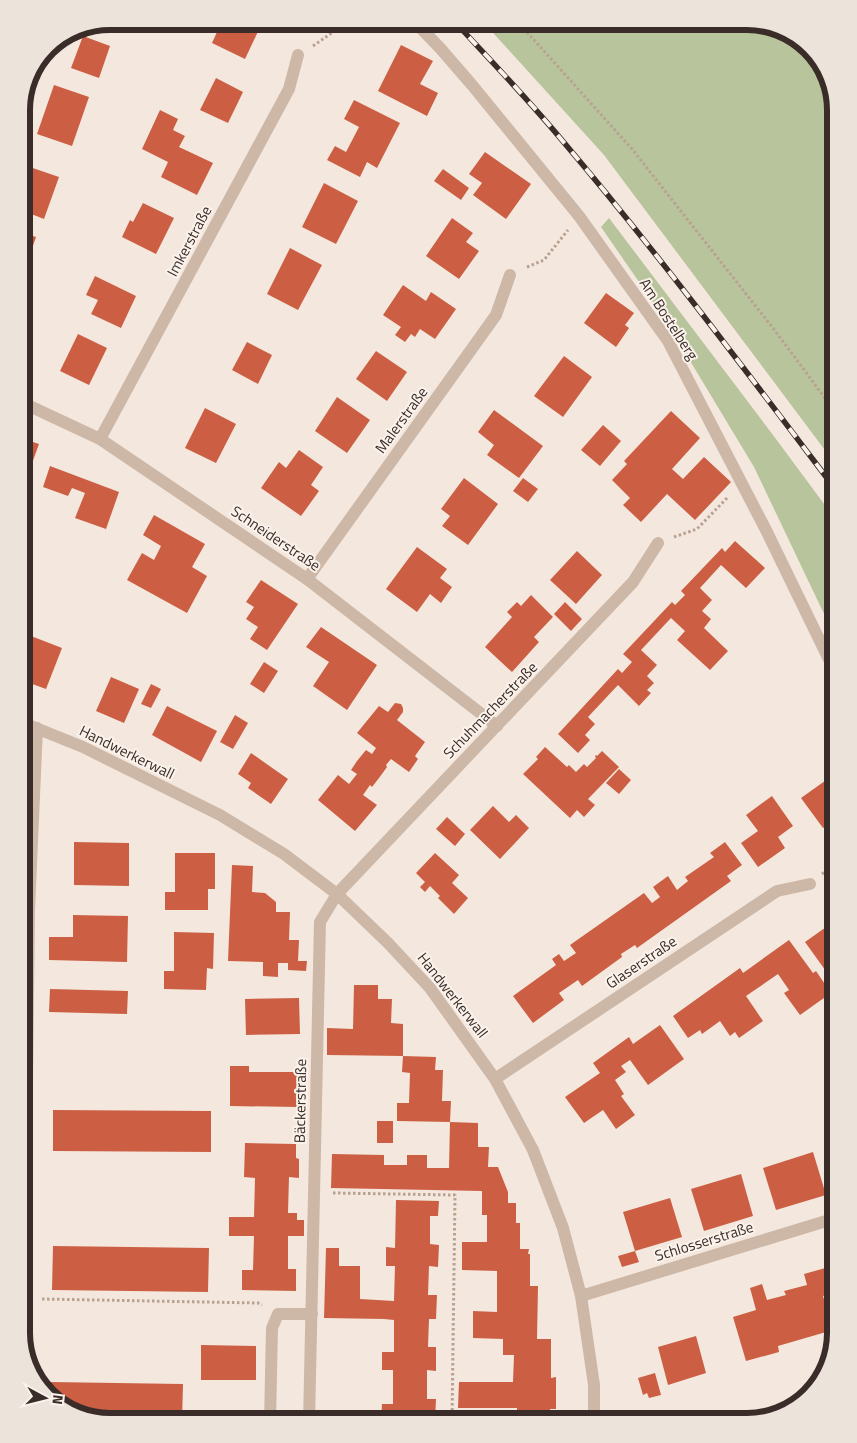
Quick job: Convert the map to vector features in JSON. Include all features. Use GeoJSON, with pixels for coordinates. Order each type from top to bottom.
{"type":"FeatureCollection","features":[{"type":"Feature","properties":{"kind":"street","name":"Am Bostelberg"},"geometry":{"type":"LineString","coordinates":[[423,30],[472,85],[579,216],[668,341],[742,482],[827,655]]}},
{"type":"Feature","properties":{"kind":"street","name":"Imkerstraße"},"geometry":{"type":"LineString","coordinates":[[100,439],[289,89],[298,55]]}},
{"type":"Feature","properties":{"kind":"street","name":"Malerstraße"},"geometry":{"type":"LineString","coordinates":[[307,578],[496,315],[510,276]]}},
{"type":"Feature","properties":{"kind":"street","name":"Schneiderstraße"},"geometry":{"type":"LineString","coordinates":[[30,406],[100,439],[307,578],[498,726]]}},
{"type":"Feature","properties":{"kind":"street","name":"Schuhmacherstraße"},"geometry":{"type":"LineString","coordinates":[[337,894],[633,582],[658,543]]}},
{"type":"Feature","properties":{"kind":"street","name":"Handwerkerwall"},"geometry":{"type":"LineString","coordinates":[[30,725],[83,748],[220,815],[284,854],[337,894],[388,942],[430,988],[495,1079],[533,1150],[563,1228],[581,1296],[594,1385],[594,1413]]}},
{"type":"Feature","properties":{"kind":"street"},"geometry":{"type":"LineString","coordinates":[[30,887],[37,728]]}},
{"type":"Feature","properties":{"kind":"street","name":"Glaserstraße"},"geometry":{"type":"LineString","coordinates":[[495,1079],[777,891],[810,884]]}},
{"type":"Feature","properties":{"kind":"street","name":"Bäckerstraße"},"geometry":{"type":"LineString","coordinates":[[308,1413],[320,922],[337,894]]}},
{"type":"Feature","properties":{"kind":"street","name":"Schlosserstraße"},"geometry":{"type":"LineString","coordinates":[[581,1296],[827,1221]]}},
{"type":"Feature","properties":{"kind":"street"},"geometry":{"type":"LineString","coordinates":[[270,1413],[272,1328],[278,1314],[312,1314]]}},
{"type":"Feature","properties":{"kind":"path"},"geometry":{"type":"LineString","coordinates":[[298,55],[334,30]]}},
{"type":"Feature","properties":{"kind":"path"},"geometry":{"type":"LineString","coordinates":[[525,30],[632,149],[776,332],[827,402]]}},
{"type":"Feature","properties":{"kind":"path"},"geometry":{"type":"LineString","coordinates":[[510,276],[544,260],[579,216]]}},
{"type":"Feature","properties":{"kind":"path"},"geometry":{"type":"LineString","coordinates":[[658,543],[697,529],[742,482]]}},
{"type":"Feature","properties":{"kind":"path"},"geometry":{"type":"LineString","coordinates":[[314,1193],[455,1195],[452,1413]]}},
{"type":"Feature","properties":{"kind":"path"},"geometry":{"type":"LineString","coordinates":[[30,1299],[258,1303],[278,1314]]}},
{"type":"Feature","properties":{"kind":"green space"},"geometry":{"type":"Polygon","coordinates":[[[490,30],[753,30],[773,34],[792,43],[814,65],[823,84],[827,110],[827,453],[604,155],[490,30]]]}},
{"type":"Feature","properties":{"kind":"green space"},"geometry":{"type":"Polygon","coordinates":[[[609,218],[827,508],[827,620],[754,467],[666,321],[601,227],[609,218]]]}},
{"type":"Feature","properties":{"kind":"building"},"geometry":{"type":"Polygon","coordinates":[[[218,30],[259,30],[245,59],[212,43],[218,30]]]}},
{"type":"Feature","properties":{"kind":"building"},"geometry":{"type":"Polygon","coordinates":[[[83,36],[110,46],[99,78],[71,68],[83,36]]]}},
{"type":"Feature","properties":{"kind":"building"},"geometry":{"type":"Polygon","coordinates":[[[401,45],[433,61],[420,84],[438,93],[427,116],[378,91],[401,45]]]}},
{"type":"Feature","properties":{"kind":"building"},"geometry":{"type":"Polygon","coordinates":[[[216,78],[243,92],[228,123],[200,110],[216,78]]]}},
{"type":"Feature","properties":{"kind":"building"},"geometry":{"type":"Polygon","coordinates":[[[54,85],[89,97],[72,146],[37,134],[54,85]]]}},
{"type":"Feature","properties":{"kind":"building"},"geometry":{"type":"Polygon","coordinates":[[[354,100],[400,123],[377,168],[367,162],[360,177],[327,160],[335,146],[346,152],[359,127],[344,119],[354,100]]]}},
{"type":"Feature","properties":{"kind":"building"},"geometry":{"type":"Polygon","coordinates":[[[160,110],[178,119],[173,130],[185,136],[179,147],[213,163],[197,195],[161,177],[168,162],[142,149],[160,110]]]}},
{"type":"Feature","properties":{"kind":"building"},"geometry":{"type":"Polygon","coordinates":[[[485,152],[531,184],[506,219],[473,195],[482,183],[469,174],[485,152]]]}},
{"type":"Feature","properties":{"kind":"building"},"geometry":{"type":"Polygon","coordinates":[[[30,167],[59,177],[44,219],[30,214],[30,167]]]}},
{"type":"Feature","properties":{"kind":"building"},"geometry":{"type":"Polygon","coordinates":[[[443,169],[469,188],[461,200],[434,181],[443,169]]]}},
{"type":"Feature","properties":{"kind":"building"},"geometry":{"type":"Polygon","coordinates":[[[324,183],[358,201],[336,244],[302,227],[324,183]]]}},
{"type":"Feature","properties":{"kind":"building"},"geometry":{"type":"Polygon","coordinates":[[[143,203],[174,218],[156,254],[122,237],[130,220],[133,222],[143,203]]]}},
{"type":"Feature","properties":{"kind":"building"},"geometry":{"type":"Polygon","coordinates":[[[452,218],[473,233],[466,242],[479,251],[459,279],[426,256],[452,218]]]}},
{"type":"Feature","properties":{"kind":"building"},"geometry":{"type":"Polygon","coordinates":[[[30,235],[36,237],[30,255],[30,235]]]}},
{"type":"Feature","properties":{"kind":"building"},"geometry":{"type":"Polygon","coordinates":[[[290,248],[322,265],[298,310],[267,294],[290,248]]]}},
{"type":"Feature","properties":{"kind":"building"},"geometry":{"type":"Polygon","coordinates":[[[95,276],[136,296],[121,328],[91,314],[98,300],[86,295],[95,276]]]}},
{"type":"Feature","properties":{"kind":"building"},"geometry":{"type":"Polygon","coordinates":[[[403,285],[426,301],[431,292],[456,309],[435,339],[420,329],[415,337],[411,334],[405,342],[395,335],[401,327],[383,315],[403,285]]]}},
{"type":"Feature","properties":{"kind":"building"},"geometry":{"type":"Polygon","coordinates":[[[606,293],[634,313],[625,325],[629,328],[616,347],[584,323],[606,293]]]}},
{"type":"Feature","properties":{"kind":"building"},"geometry":{"type":"Polygon","coordinates":[[[78,334],[107,348],[89,385],[60,371],[78,334]]]}},
{"type":"Feature","properties":{"kind":"building"},"geometry":{"type":"Polygon","coordinates":[[[247,342],[272,355],[258,384],[232,370],[247,342]]]}},
{"type":"Feature","properties":{"kind":"building"},"geometry":{"type":"Polygon","coordinates":[[[376,351],[407,372],[387,401],[356,379],[376,351]]]}},
{"type":"Feature","properties":{"kind":"building"},"geometry":{"type":"Polygon","coordinates":[[[564,356],[592,377],[563,417],[534,396],[564,356]]]}},
{"type":"Feature","properties":{"kind":"building"},"geometry":{"type":"Polygon","coordinates":[[[337,397],[370,420],[347,453],[315,431],[337,397]]]}},
{"type":"Feature","properties":{"kind":"building"},"geometry":{"type":"Polygon","coordinates":[[[205,408],[236,424],[216,463],[185,448],[205,408]]]}},
{"type":"Feature","properties":{"kind":"building"},"geometry":{"type":"Polygon","coordinates":[[[494,410],[543,446],[519,478],[487,455],[494,445],[478,432],[494,410]]]}},
{"type":"Feature","properties":{"kind":"building"},"geometry":{"type":"Polygon","coordinates":[[[671,411],[700,438],[672,469],[683,479],[704,457],[731,482],[695,520],[667,494],[641,522],[623,505],[630,498],[612,480],[627,464],[624,461],[671,411]]]}},
{"type":"Feature","properties":{"kind":"building"},"geometry":{"type":"Polygon","coordinates":[[[603,425],[621,441],[600,466],[581,450],[603,425]]]}},
{"type":"Feature","properties":{"kind":"building"},"geometry":{"type":"Polygon","coordinates":[[[30,441],[39,444],[30,469],[30,441]]]}},
{"type":"Feature","properties":{"kind":"building"},"geometry":{"type":"Polygon","coordinates":[[[299,450],[323,467],[311,485],[319,491],[301,516],[261,488],[279,462],[286,468],[299,450]]]}},
{"type":"Feature","properties":{"kind":"building"},"geometry":{"type":"Polygon","coordinates":[[[50,466],[119,492],[106,529],[75,518],[85,493],[72,488],[68,496],[43,487],[50,466]]]}},
{"type":"Feature","properties":{"kind":"building"},"geometry":{"type":"Polygon","coordinates":[[[464,478],[498,504],[468,545],[442,526],[450,516],[441,509],[464,478]]]}},
{"type":"Feature","properties":{"kind":"building"},"geometry":{"type":"Polygon","coordinates":[[[523,478],[538,489],[528,502],[513,491],[523,478]]]}},
{"type":"Feature","properties":{"kind":"building"},"geometry":{"type":"Polygon","coordinates":[[[154,515],[205,544],[192,567],[207,576],[187,613],[127,580],[142,553],[154,560],[161,546],[143,535],[154,515]]]}},
{"type":"Feature","properties":{"kind":"building"},"geometry":{"type":"Polygon","coordinates":[[[735,541],[765,568],[746,588],[721,565],[700,588],[712,600],[702,611],[711,619],[704,628],[728,651],[710,670],[677,640],[685,631],[671,618],[641,650],[657,665],[647,676],[654,683],[647,690],[651,693],[639,706],[618,685],[588,717],[595,724],[585,735],[590,740],[578,753],[558,734],[618,669],[622,673],[632,662],[623,654],[672,602],[675,605],[685,595],[681,591],[722,548],[725,552],[735,541]]]}},
{"type":"Feature","properties":{"kind":"building"},"geometry":{"type":"Polygon","coordinates":[[[417,547],[447,569],[440,578],[452,587],[441,603],[430,594],[417,612],[386,589],[417,547]]]}},
{"type":"Feature","properties":{"kind":"building"},"geometry":{"type":"Polygon","coordinates":[[[577,551],[602,575],[576,604],[550,580],[577,551]]]}},
{"type":"Feature","properties":{"kind":"building"},"geometry":{"type":"Polygon","coordinates":[[[261,580],[298,604],[267,650],[250,639],[258,627],[246,619],[254,607],[246,602],[261,580]]]}},
{"type":"Feature","properties":{"kind":"building"},"geometry":{"type":"Polygon","coordinates":[[[531,595],[553,617],[534,637],[539,642],[512,672],[485,647],[512,617],[507,612],[517,602],[521,606],[531,595]]]}},
{"type":"Feature","properties":{"kind":"building"},"geometry":{"type":"Polygon","coordinates":[[[565,602],[582,619],[571,631],[554,614],[565,602]]]}},
{"type":"Feature","properties":{"kind":"building"},"geometry":{"type":"Polygon","coordinates":[[[321,627],[377,665],[347,710],[313,686],[329,662],[306,647],[321,627]]]}},
{"type":"Feature","properties":{"kind":"building"},"geometry":{"type":"Polygon","coordinates":[[[31,636],[62,648],[46,689],[30,683],[31,636]]]}},
{"type":"Feature","properties":{"kind":"building"},"geometry":{"type":"Polygon","coordinates":[[[264,662],[278,671],[264,693],[250,684],[264,662]]]}},
{"type":"Feature","properties":{"kind":"building"},"geometry":{"type":"Polygon","coordinates":[[[111,677],[139,689],[124,723],[96,711],[111,677]]]}},
{"type":"Feature","properties":{"kind":"building"},"geometry":{"type":"Polygon","coordinates":[[[151,684],[161,689],[151,708],[141,704],[151,684]]]}},
{"type":"Feature","properties":{"kind":"building"},"geometry":{"type":"Polygon","coordinates":[[[395,703],[401,704],[403,708],[403,712],[397,720],[425,742],[415,756],[418,759],[409,772],[391,759],[372,787],[370,785],[363,795],[377,805],[355,831],[318,800],[338,775],[349,784],[357,774],[351,770],[357,761],[366,750],[372,754],[376,748],[357,733],[379,706],[388,712],[395,703]]]}},
{"type":"Feature","properties":{"kind":"building"},"geometry":{"type":"Polygon","coordinates":[[[167,706],[217,731],[201,762],[152,735],[167,706]]]}},
{"type":"Feature","properties":{"kind":"building"},"geometry":{"type":"Polygon","coordinates":[[[235,715],[248,723],[233,749],[220,742],[235,715]]]}},
{"type":"Feature","properties":{"kind":"building"},"geometry":{"type":"Polygon","coordinates":[[[545,747],[567,767],[569,765],[576,772],[584,764],[587,767],[596,758],[595,756],[602,751],[619,767],[588,799],[595,805],[584,817],[577,810],[570,818],[523,774],[538,759],[536,757],[545,747]]]}},
{"type":"Feature","properties":{"kind":"building"},"geometry":{"type":"Polygon","coordinates":[[[251,753],[288,779],[271,804],[248,788],[251,783],[238,774],[251,753]]]}},
{"type":"Feature","properties":{"kind":"building"},"geometry":{"type":"Polygon","coordinates":[[[619,769],[631,780],[619,794],[606,783],[619,769]]]}},
{"type":"Feature","properties":{"kind":"building"},"geometry":{"type":"Polygon","coordinates":[[[827,779],[827,827],[826,826],[823,828],[801,798],[827,779]]]}},
{"type":"Feature","properties":{"kind":"building"},"geometry":{"type":"Polygon","coordinates":[[[772,796],[793,826],[778,837],[785,848],[758,867],[741,843],[758,831],[746,815],[772,796]]]}},
{"type":"Feature","properties":{"kind":"building"},"geometry":{"type":"Polygon","coordinates":[[[493,806],[509,822],[516,815],[529,828],[500,859],[470,830],[493,806]]]}},
{"type":"Feature","properties":{"kind":"building"},"geometry":{"type":"Polygon","coordinates":[[[447,817],[465,834],[455,846],[436,829],[447,817]]]}},
{"type":"Feature","properties":{"kind":"building"},"geometry":{"type":"Polygon","coordinates":[[[74,842],[129,843],[129,886],[74,885],[74,842]]]}},
{"type":"Feature","properties":{"kind":"building"},"geometry":{"type":"Polygon","coordinates":[[[725,842],[742,865],[727,876],[731,881],[637,948],[635,945],[621,954],[622,957],[582,986],[578,980],[559,993],[564,1000],[533,1023],[513,996],[556,965],[552,959],[559,954],[564,961],[576,953],[570,945],[644,893],[652,903],[660,897],[653,887],[668,876],[677,890],[688,881],[685,877],[714,857],[710,853],[725,842]]]}},
{"type":"Feature","properties":{"kind":"building"},"geometry":{"type":"Polygon","coordinates":[[[175,853],[215,853],[215,889],[208,889],[208,910],[165,910],[165,892],[175,892],[175,853]]]}},
{"type":"Feature","properties":{"kind":"building"},"geometry":{"type":"Polygon","coordinates":[[[435,853],[459,875],[452,883],[468,898],[454,914],[438,898],[440,896],[430,886],[425,892],[420,887],[425,882],[416,873],[435,853]]]}},
{"type":"Feature","properties":{"kind":"building"},"geometry":{"type":"Polygon","coordinates":[[[232,865],[253,866],[252,892],[265,893],[276,902],[276,912],[290,912],[289,940],[299,940],[298,961],[307,961],[306,971],[288,970],[288,963],[278,963],[278,977],[263,976],[263,962],[228,961],[232,865]]]}},
{"type":"Feature","properties":{"kind":"building"},"geometry":{"type":"Polygon","coordinates":[[[73,915],[128,916],[127,962],[49,960],[49,937],[73,937],[73,915]]]}},
{"type":"Feature","properties":{"kind":"building"},"geometry":{"type":"Polygon","coordinates":[[[827,926],[827,973],[805,942],[827,926]]]}},
{"type":"Feature","properties":{"kind":"building"},"geometry":{"type":"Polygon","coordinates":[[[174,932],[214,933],[213,969],[207,968],[206,990],[164,989],[164,971],[174,971],[174,932]]]}},
{"type":"Feature","properties":{"kind":"building"},"geometry":{"type":"Polygon","coordinates":[[[789,940],[813,973],[816,971],[827,987],[827,996],[800,1015],[784,993],[789,990],[778,974],[746,996],[763,1021],[739,1038],[735,1032],[730,1036],[720,1021],[702,1034],[700,1030],[688,1038],[673,1016],[740,968],[743,973],[789,940]]]}},
{"type":"Feature","properties":{"kind":"building"},"geometry":{"type":"Polygon","coordinates":[[[354,985],[378,985],[378,999],[392,999],[391,1023],[403,1024],[403,1056],[327,1055],[327,1028],[353,1029],[354,985]]]}},
{"type":"Feature","properties":{"kind":"building"},"geometry":{"type":"Polygon","coordinates":[[[50,989],[128,991],[127,1014],[49,1012],[50,989]]]}},
{"type":"Feature","properties":{"kind":"building"},"geometry":{"type":"Polygon","coordinates":[[[299,998],[300,1034],[246,1035],[245,999],[299,998]]]}},
{"type":"Feature","properties":{"kind":"building"},"geometry":{"type":"Polygon","coordinates":[[[660,1025],[684,1059],[648,1085],[630,1060],[621,1066],[626,1072],[615,1080],[624,1094],[621,1096],[635,1115],[616,1129],[603,1110],[584,1123],[565,1097],[600,1073],[593,1063],[629,1037],[633,1044],[660,1025]]]}},
{"type":"Feature","properties":{"kind":"building"},"geometry":{"type":"Polygon","coordinates":[[[403,1056],[436,1057],[435,1070],[443,1070],[442,1101],[451,1101],[450,1122],[397,1121],[397,1103],[409,1103],[410,1073],[402,1072],[403,1056]]]}},
{"type":"Feature","properties":{"kind":"building"},"geometry":{"type":"Polygon","coordinates":[[[230,1066],[249,1066],[249,1072],[298,1072],[297,1107],[230,1106],[230,1066]]]}},
{"type":"Feature","properties":{"kind":"building"},"geometry":{"type":"Polygon","coordinates":[[[53,1110],[211,1111],[211,1152],[53,1151],[53,1110]]]}},
{"type":"Feature","properties":{"kind":"building"},"geometry":{"type":"Polygon","coordinates":[[[377,1121],[393,1121],[393,1143],[377,1143],[377,1121]]]}},
{"type":"Feature","properties":{"kind":"building"},"geometry":{"type":"Polygon","coordinates":[[[450,1122],[478,1123],[478,1147],[489,1147],[488,1167],[498,1167],[508,1192],[508,1203],[516,1203],[516,1223],[520,1223],[520,1249],[529,1249],[530,1286],[538,1286],[537,1339],[551,1339],[551,1378],[556,1377],[556,1409],[550,1409],[550,1413],[517,1413],[517,1408],[458,1408],[459,1382],[513,1382],[514,1355],[503,1355],[503,1339],[473,1338],[473,1311],[497,1312],[497,1271],[462,1270],[462,1242],[487,1242],[487,1215],[482,1215],[482,1191],[331,1188],[332,1154],[384,1155],[384,1165],[407,1165],[407,1155],[427,1155],[427,1168],[449,1168],[450,1122]]]}},
{"type":"Feature","properties":{"kind":"building"},"geometry":{"type":"Polygon","coordinates":[[[245,1143],[296,1144],[296,1158],[299,1159],[299,1178],[289,1177],[288,1213],[297,1213],[297,1220],[304,1220],[304,1236],[288,1236],[288,1269],[296,1269],[296,1291],[242,1290],[242,1270],[253,1270],[254,1236],[229,1236],[229,1217],[254,1217],[255,1178],[244,1177],[245,1143]]]}},
{"type":"Feature","properties":{"kind":"building"},"geometry":{"type":"Polygon","coordinates":[[[813,1152],[826,1195],[776,1210],[763,1168],[813,1152]]]}},
{"type":"Feature","properties":{"kind":"building"},"geometry":{"type":"Polygon","coordinates":[[[741,1174],[753,1216],[704,1231],[691,1189],[741,1174]]]}},
{"type":"Feature","properties":{"kind":"building"},"geometry":{"type":"Polygon","coordinates":[[[670,1198],[682,1237],[635,1251],[623,1212],[670,1198]]]}},
{"type":"Feature","properties":{"kind":"building"},"geometry":{"type":"Polygon","coordinates":[[[396,1200],[439,1201],[438,1216],[430,1216],[430,1244],[439,1245],[438,1267],[429,1266],[428,1295],[437,1295],[436,1319],[429,1319],[428,1347],[436,1347],[436,1371],[427,1370],[427,1399],[436,1399],[435,1413],[382,1413],[382,1404],[393,1404],[393,1370],[382,1370],[382,1352],[394,1352],[394,1320],[324,1318],[326,1248],[339,1248],[339,1266],[360,1266],[360,1299],[394,1301],[395,1266],[386,1266],[386,1247],[395,1248],[396,1200]]]}},
{"type":"Feature","properties":{"kind":"building"},"geometry":{"type":"Polygon","coordinates":[[[53,1246],[209,1248],[208,1292],[52,1290],[53,1246]]]}},
{"type":"Feature","properties":{"kind":"building"},"geometry":{"type":"Polygon","coordinates":[[[635,1251],[639,1262],[622,1267],[618,1256],[635,1251]]]}},
{"type":"Feature","properties":{"kind":"building"},"geometry":{"type":"Polygon","coordinates":[[[827,1268],[827,1295],[823,1296],[827,1310],[827,1332],[778,1346],[779,1352],[746,1361],[733,1317],[756,1310],[750,1288],[762,1284],[767,1300],[786,1295],[784,1291],[807,1285],[804,1274],[827,1268]]]}},
{"type":"Feature","properties":{"kind":"building"},"geometry":{"type":"Polygon","coordinates":[[[696,1336],[706,1373],[668,1385],[658,1347],[696,1336]]]}},
{"type":"Feature","properties":{"kind":"building"},"geometry":{"type":"Polygon","coordinates":[[[201,1345],[256,1346],[256,1380],[201,1380],[201,1345]]]}},
{"type":"Feature","properties":{"kind":"building"},"geometry":{"type":"Polygon","coordinates":[[[655,1373],[661,1395],[649,1398],[647,1393],[643,1395],[638,1378],[655,1373]]]}},
{"type":"Feature","properties":{"kind":"building"},"geometry":{"type":"Polygon","coordinates":[[[70,1382],[183,1384],[182,1413],[104,1413],[70,1403],[70,1382]]]}},
{"type":"Feature","properties":{"kind":"railway"},"geometry":{"type":"LineString","coordinates":[[462,30],[535,109],[632,225],[701,312],[827,478]]}}]}
